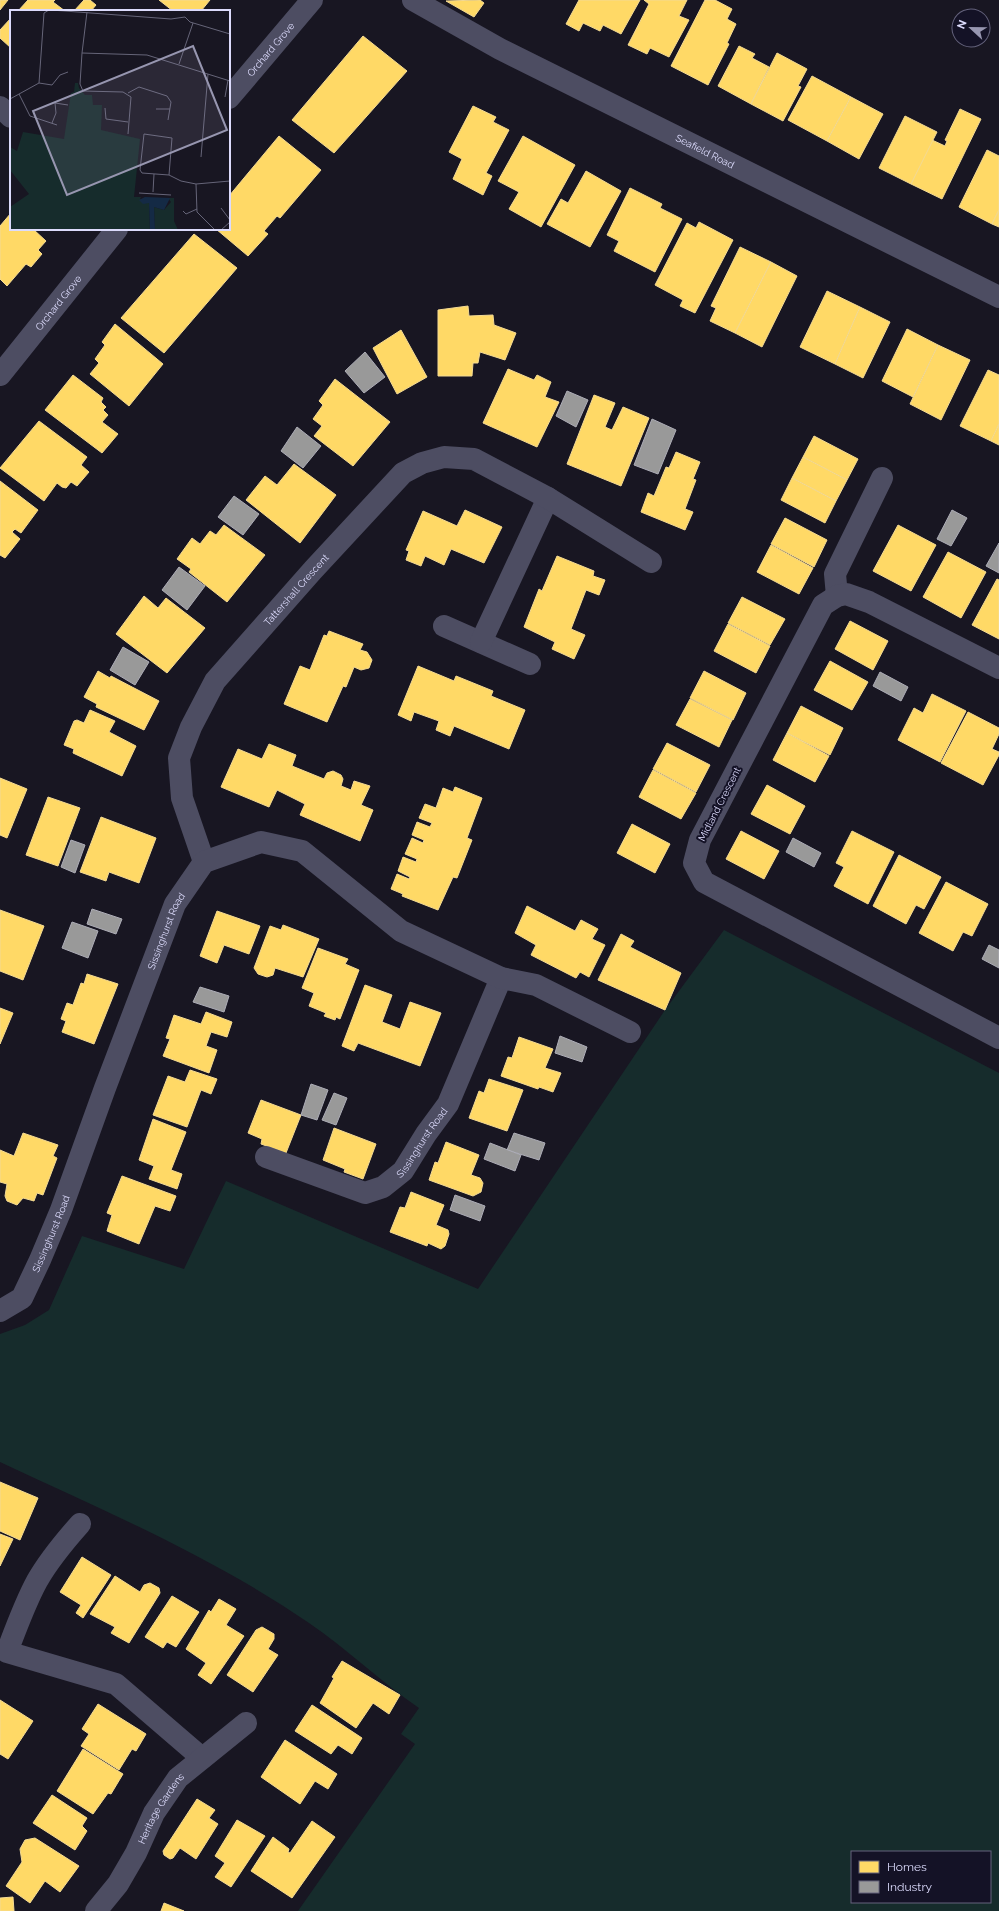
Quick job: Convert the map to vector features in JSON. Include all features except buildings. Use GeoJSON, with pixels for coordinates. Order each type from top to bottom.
{"type":"FeatureCollection","features":[{"type":"Feature","properties":{"kind":"street","name":"Orchard Grove"},"geometry":{"type":"LineString","coordinates":[[230,97],[312,0]]}},
{"type":"Feature","properties":{"kind":"street","name":"Seafield Road"},"geometry":{"type":"LineString","coordinates":[[413,0],[500,49],[999,297]]}},
{"type":"Feature","properties":{"kind":"street"},"geometry":{"type":"LineString","coordinates":[[0,107],[10,116]]}},
{"type":"Feature","properties":{"kind":"street","name":"Orchard Grove"},"geometry":{"type":"LineString","coordinates":[[0,375],[116,230]]}},
{"type":"Feature","properties":{"kind":"street","name":"Tattershall Crescent"},"geometry":{"type":"LineString","coordinates":[[204,862],[182,798],[178,758],[191,727],[215,681],[313,570],[403,474],[422,463],[444,457],[474,459],[548,498],[650,562]]}},
{"type":"Feature","properties":{"kind":"street"},"geometry":{"type":"LineString","coordinates":[[882,478],[835,574],[837,596],[846,594],[869,602],[999,668]]}},
{"type":"Feature","properties":{"kind":"street"},"geometry":{"type":"LineString","coordinates":[[481,642],[548,498]]}},
{"type":"Feature","properties":{"kind":"street","name":"Midland Crescent"},"geometry":{"type":"LineString","coordinates":[[837,596],[823,605],[700,840],[694,863],[704,882],[999,1038]]}},
{"type":"Feature","properties":{"kind":"street"},"geometry":{"type":"LineString","coordinates":[[444,626],[530,664]]}},
{"type":"Feature","properties":{"kind":"street"},"geometry":{"type":"LineString","coordinates":[[204,862],[261,842],[302,851],[401,931],[501,978],[536,985],[630,1032]]}},
{"type":"Feature","properties":{"kind":"street","name":"Sissinghurst Road"},"geometry":{"type":"LineString","coordinates":[[0,1311],[22,1298],[40,1260],[61,1210],[105,1088],[176,904],[204,862]]}},
{"type":"Feature","properties":{"kind":"street","name":"Sissinghurst Road"},"geometry":{"type":"LineString","coordinates":[[266,1157],[365,1193],[383,1187],[403,1171],[426,1134],[448,1104],[501,978]]}},
{"type":"Feature","properties":{"kind":"street"},"geometry":{"type":"LineString","coordinates":[[80,1524],[64,1542],[37,1581],[26,1603],[6,1652],[116,1684],[202,1758]]}},
{"type":"Feature","properties":{"kind":"street","name":"Heritage Gardens"},"geometry":{"type":"LineString","coordinates":[[96,1911],[118,1884],[136,1853],[154,1813],[178,1778],[246,1722]]}},
{"type":"Feature","properties":{"kind":"green space"},"geometry":{"type":"Polygon","coordinates":[[[724,930],[999,1073],[999,1911],[298,1911],[415,1744],[401,1734],[419,1708],[309,1623],[235,1577],[158,1536],[0,1462],[0,1334],[25,1325],[49,1310],[82,1236],[184,1269],[226,1181],[478,1289],[665,1010],[724,930]]]}}]}
